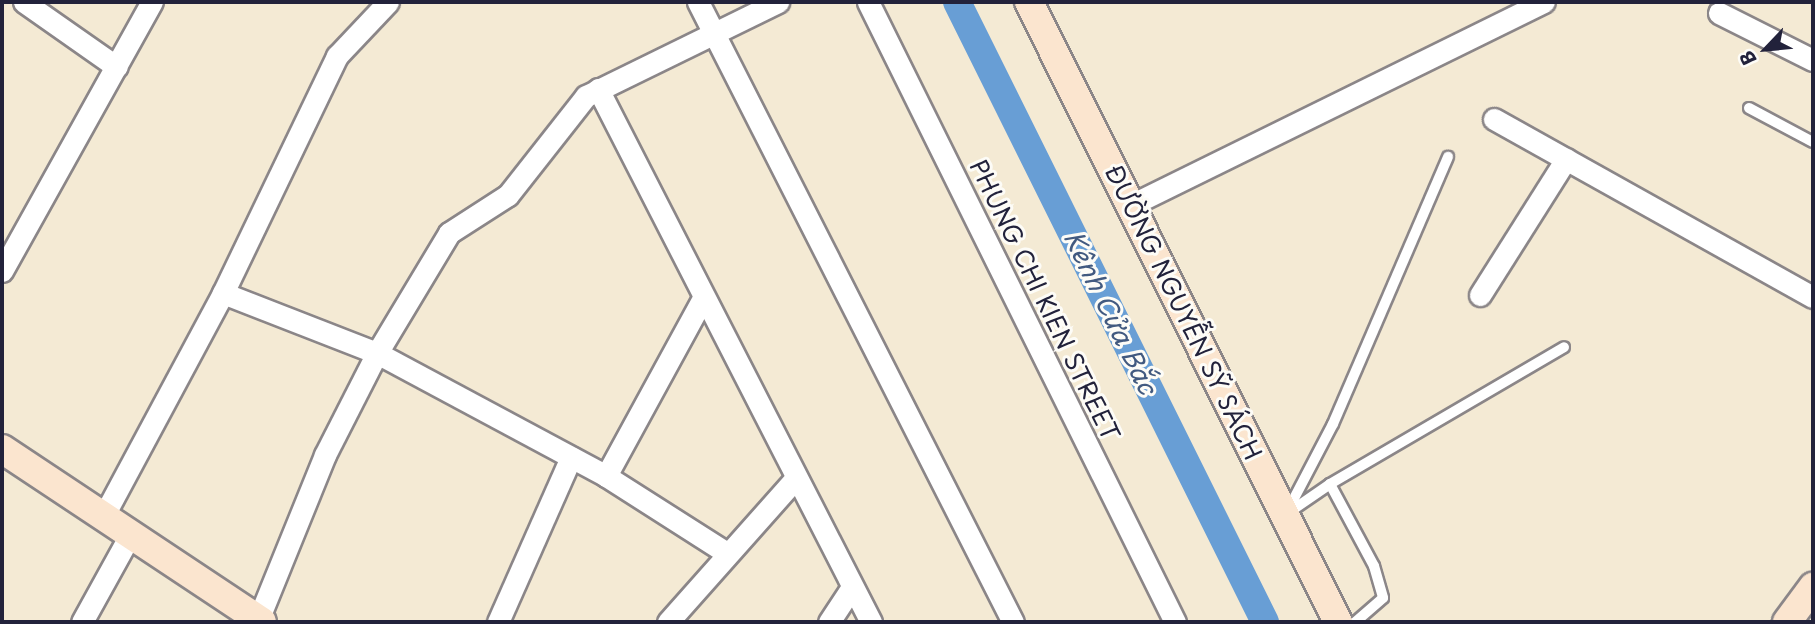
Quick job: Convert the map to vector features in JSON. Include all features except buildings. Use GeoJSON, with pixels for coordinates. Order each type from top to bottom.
{"type":"FeatureCollection","features":[{"type":"Feature","properties":{"kind":"main road","name":"ĐƯỜNG NGUYỄN SỸ SÁCH"},"geometry":{"type":"LineString","coordinates":[[1029,2],[1338,622]]}},
{"type":"Feature","properties":{"kind":"main road"},"geometry":{"type":"LineString","coordinates":[[2,449],[129,537],[260,621]]}},
{"type":"Feature","properties":{"kind":"main road"},"geometry":{"type":"LineString","coordinates":[[1787,622],[1813,587]]}},
{"type":"Feature","properties":{"kind":"street"},"geometry":{"type":"LineString","coordinates":[[24,2],[117,67]]}},
{"type":"Feature","properties":{"kind":"street"},"geometry":{"type":"LineString","coordinates":[[2,271],[152,2]]}},
{"type":"Feature","properties":{"kind":"street"},"geometry":{"type":"LineString","coordinates":[[103,517],[223,293],[337,56],[388,2]]}},
{"type":"Feature","properties":{"kind":"street"},"geometry":{"type":"LineString","coordinates":[[698,2],[1013,622]]}},
{"type":"Feature","properties":{"kind":"street"},"geometry":{"type":"LineString","coordinates":[[260,621],[325,455],[377,353],[449,233],[508,195],[572,110],[598,89],[715,36],[778,2]]}},
{"type":"Feature","properties":{"kind":"street","name":"PHUNG CHI KIEN STREET"},"geometry":{"type":"LineString","coordinates":[[868,2],[1175,622]]}},
{"type":"Feature","properties":{"kind":"street"},"geometry":{"type":"LineString","coordinates":[[1131,205],[1544,2]]}},
{"type":"Feature","properties":{"kind":"street"},"geometry":{"type":"LineString","coordinates":[[1719,13],[1813,60]]}},
{"type":"Feature","properties":{"kind":"street"},"geometry":{"type":"LineString","coordinates":[[598,89],[702,300],[871,622]]}},
{"type":"Feature","properties":{"kind":"street"},"geometry":{"type":"LineString","coordinates":[[1494,119],[1813,297]]}},
{"type":"Feature","properties":{"kind":"street"},"geometry":{"type":"LineString","coordinates":[[1480,295],[1566,159]]}},
{"type":"Feature","properties":{"kind":"street"},"geometry":{"type":"LineString","coordinates":[[223,293],[377,353],[606,476],[727,553]]}},
{"type":"Feature","properties":{"kind":"street"},"geometry":{"type":"LineString","coordinates":[[606,476],[702,300]]}},
{"type":"Feature","properties":{"kind":"street"},"geometry":{"type":"LineString","coordinates":[[498,622],[571,457]]}},
{"type":"Feature","properties":{"kind":"street"},"geometry":{"type":"LineString","coordinates":[[668,622],[796,478]]}},
{"type":"Feature","properties":{"kind":"street"},"geometry":{"type":"LineString","coordinates":[[82,622],[129,537]]}},
{"type":"Feature","properties":{"kind":"street"},"geometry":{"type":"LineString","coordinates":[[829,622],[852,587]]}},
{"type":"Feature","properties":{"kind":"lane"},"geometry":{"type":"LineString","coordinates":[[1749,108],[1813,142]]}},
{"type":"Feature","properties":{"kind":"lane"},"geometry":{"type":"LineString","coordinates":[[1285,516],[1333,424],[1448,158]]}},
{"type":"Feature","properties":{"kind":"lane"},"geometry":{"type":"LineString","coordinates":[[1285,516],[1330,484],[1564,347]]}},
{"type":"Feature","properties":{"kind":"lane"},"geometry":{"type":"LineString","coordinates":[[1330,484],[1374,566],[1383,598],[1355,622]]}},
{"type":"Feature","properties":{"kind":"waterway","name":"Kênh Cửa Bắc"},"geometry":{"type":"LineString","coordinates":[[957,2],[1265,622]]}}]}
